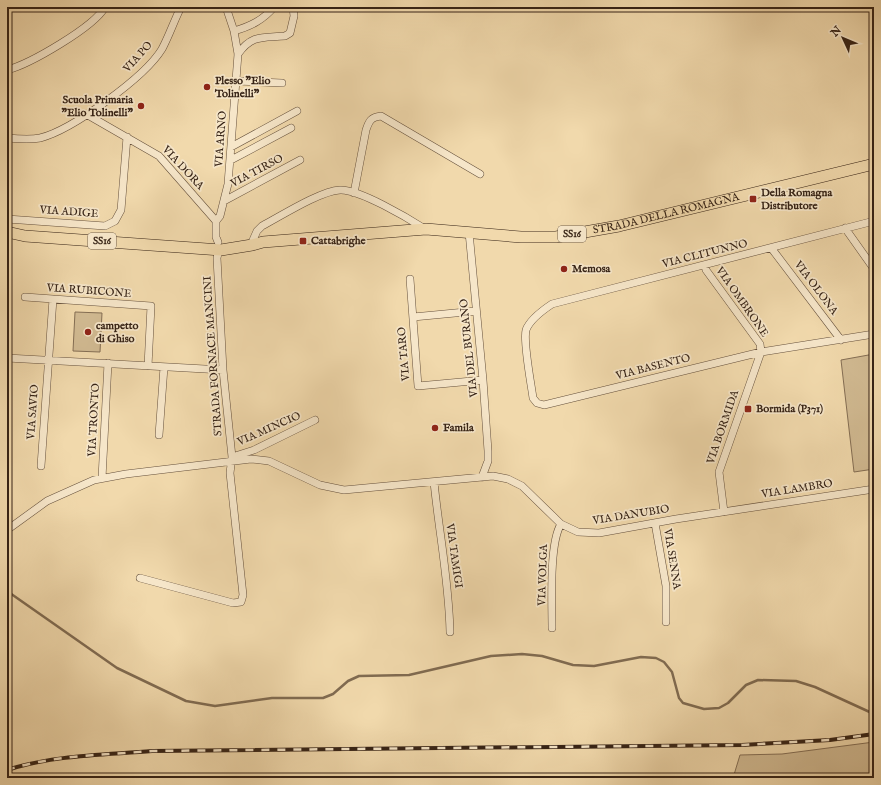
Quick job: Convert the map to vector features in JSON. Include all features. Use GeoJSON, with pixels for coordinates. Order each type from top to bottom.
{"type":"FeatureCollection","features":[{"type":"Feature","properties":{"kind":"main road","name":"STRADA DELLA ROMAGNA"},"geometry":{"type":"LineString","coordinates":[[7,232],[24,236],[180,246],[203,249],[220,245],[252,245],[258,241],[426,229],[529,237],[556,237],[586,233],[619,226],[874,164]]}},
{"type":"Feature","properties":{"kind":"main road","name":"STRADA DELLA ROMAGNA"},"geometry":{"type":"LineString","coordinates":[[7,238],[24,236]]}},
{"type":"Feature","properties":{"kind":"street"},"geometry":{"type":"LineString","coordinates":[[7,70],[34,60],[94,21],[104,7]]}},
{"type":"Feature","properties":{"kind":"street","name":"VIA PO"},"geometry":{"type":"LineString","coordinates":[[7,138],[40,138],[86,114],[137,77],[161,49],[180,7]]}},
{"type":"Feature","properties":{"kind":"street","name":"VIA ARNO"},"geometry":{"type":"LineString","coordinates":[[216,223],[220,216],[224,201],[231,160],[238,54],[234,31],[226,7]]}},
{"type":"Feature","properties":{"kind":"street"},"geometry":{"type":"LineString","coordinates":[[234,31],[253,25],[267,16],[274,7]]}},
{"type":"Feature","properties":{"kind":"street"},"geometry":{"type":"LineString","coordinates":[[238,54],[250,40],[285,36],[290,33],[294,16],[293,7]]}},
{"type":"Feature","properties":{"kind":"street"},"geometry":{"type":"LineString","coordinates":[[236,81],[282,83]]}},
{"type":"Feature","properties":{"kind":"street"},"geometry":{"type":"LineString","coordinates":[[231,146],[297,111]]}},
{"type":"Feature","properties":{"kind":"street","name":"VIA DORA"},"geometry":{"type":"LineString","coordinates":[[86,114],[159,156],[216,223]]}},
{"type":"Feature","properties":{"kind":"street"},"geometry":{"type":"LineString","coordinates":[[354,193],[366,130],[369,121],[374,117],[381,116],[480,174]]}},
{"type":"Feature","properties":{"kind":"street"},"geometry":{"type":"LineString","coordinates":[[231,160],[291,128]]}},
{"type":"Feature","properties":{"kind":"street","name":"VIA ADIGE"},"geometry":{"type":"LineString","coordinates":[[7,219],[105,226],[115,221],[121,210],[127,137]]}},
{"type":"Feature","properties":{"kind":"street","name":"VIA TIRSO"},"geometry":{"type":"LineString","coordinates":[[224,201],[300,160]]}},
{"type":"Feature","properties":{"kind":"street"},"geometry":{"type":"LineString","coordinates":[[258,241],[258,231],[262,226],[326,193],[339,190],[354,193],[401,214],[426,229]]}},
{"type":"Feature","properties":{"kind":"street","name":"VIA CLITUNNO"},"geometry":{"type":"LineString","coordinates":[[542,311],[552,304],[705,264],[772,249],[874,221]]}},
{"type":"Feature","properties":{"kind":"street"},"geometry":{"type":"LineString","coordinates":[[216,223],[220,245]]}},
{"type":"Feature","properties":{"kind":"street"},"geometry":{"type":"LineString","coordinates":[[845,228],[874,269]]}},
{"type":"Feature","properties":{"kind":"street","name":"VIA DEL BURANO"},"geometry":{"type":"LineString","coordinates":[[468,232],[484,380],[488,462]]}},
{"type":"Feature","properties":{"kind":"street","name":"STRADA FORNACE MANCINI"},"geometry":{"type":"LineString","coordinates":[[140,578],[233,603],[241,602],[244,596],[223,370],[217,258],[220,245]]}},
{"type":"Feature","properties":{"kind":"street","name":"VIA OLONA"},"geometry":{"type":"LineString","coordinates":[[772,249],[841,340]]}},
{"type":"Feature","properties":{"kind":"street","name":"VIA OMBRONE"},"geometry":{"type":"LineString","coordinates":[[705,264],[706,270],[760,344],[761,352]]}},
{"type":"Feature","properties":{"kind":"street","name":"VIA TARO"},"geometry":{"type":"LineString","coordinates":[[410,280],[418,386],[484,380]]}},
{"type":"Feature","properties":{"kind":"street","name":"VIA RUBICONE"},"geometry":{"type":"LineString","coordinates":[[25,297],[151,306],[148,366]]}},
{"type":"Feature","properties":{"kind":"street","name":"VIA SAVIO"},"geometry":{"type":"LineString","coordinates":[[40,466],[53,299]]}},
{"type":"Feature","properties":{"kind":"street"},"geometry":{"type":"LineString","coordinates":[[413,317],[476,311]]}},
{"type":"Feature","properties":{"kind":"street","name":"VIA BASENTO"},"geometry":{"type":"LineString","coordinates":[[542,311],[530,324],[526,337],[533,398],[537,403],[542,405],[761,352],[874,334]]}},
{"type":"Feature","properties":{"kind":"street","name":"VIA BORMIDA"},"geometry":{"type":"LineString","coordinates":[[724,512],[719,472],[761,352]]}},
{"type":"Feature","properties":{"kind":"street"},"geometry":{"type":"LineString","coordinates":[[7,358],[223,370]]}},
{"type":"Feature","properties":{"kind":"street","name":"VIA TRONTO"},"geometry":{"type":"LineString","coordinates":[[102,478],[108,363]]}},
{"type":"Feature","properties":{"kind":"street"},"geometry":{"type":"LineString","coordinates":[[159,435],[164,367]]}},
{"type":"Feature","properties":{"kind":"street","name":"VIA MINCIO"},"geometry":{"type":"LineString","coordinates":[[231,459],[254,450],[315,420]]}},
{"type":"Feature","properties":{"kind":"street"},"geometry":{"type":"LineString","coordinates":[[7,530],[47,501],[72,489],[102,478],[231,459]]}},
{"type":"Feature","properties":{"kind":"street","name":"VIA DANUBIO"},"geometry":{"type":"LineString","coordinates":[[231,459],[269,461],[320,486],[344,490],[493,476],[508,479],[522,486],[561,524],[578,532],[599,533],[724,512]]}},
{"type":"Feature","properties":{"kind":"street"},"geometry":{"type":"LineString","coordinates":[[488,462],[493,476]]}},
{"type":"Feature","properties":{"kind":"street"},"geometry":{"type":"LineString","coordinates":[[482,477],[488,462]]}},
{"type":"Feature","properties":{"kind":"street","name":"VIA TAMIGI"},"geometry":{"type":"LineString","coordinates":[[434,482],[449,602],[450,632]]}},
{"type":"Feature","properties":{"kind":"street","name":"VIA LAMBRO"},"geometry":{"type":"LineString","coordinates":[[724,512],[874,489]]}},
{"type":"Feature","properties":{"kind":"street","name":"VIA SENNA"},"geometry":{"type":"LineString","coordinates":[[655,523],[666,586],[666,622]]}},
{"type":"Feature","properties":{"kind":"street","name":"VIA VOLGA"},"geometry":{"type":"LineString","coordinates":[[552,628],[554,551],[556,531],[561,524]]}},
{"type":"Feature","properties":{"kind":"shaded area","name":"campetto di Ghiso"},"geometry":{"type":"Polygon","coordinates":[[[75,312],[102,313],[100,352],[73,351],[75,312]]]}},
{"type":"Feature","properties":{"kind":"shaded area"},"geometry":{"type":"Polygon","coordinates":[[[874,354],[874,469],[854,472],[841,360],[874,354]]]}},
{"type":"Feature","properties":{"kind":"shaded area"},"geometry":{"type":"Polygon","coordinates":[[[874,742],[874,778],[733,778],[740,755],[782,754],[874,742]]]}},
{"type":"Feature","properties":{"kind":"waterway"},"geometry":{"type":"LineString","coordinates":[[7,591],[117,668],[186,701],[215,706],[272,698],[323,698],[333,694],[348,681],[359,676],[409,675],[491,656],[522,654],[542,656],[573,665],[594,666],[641,657],[656,658],[664,662],[672,672],[679,698],[683,703],[704,709],[719,708],[728,703],[746,685],[758,680],[796,681],[815,687],[874,714]]}},
{"type":"Feature","properties":{"kind":"railway"},"geometry":{"type":"LineString","coordinates":[[7,770],[60,758],[152,751],[742,745],[830,740],[874,734]]}},
{"type":"Feature","properties":{"kind":"place","name":"Plesso \"Elio Tolinelli\""},"geometry":{"type":"Point","coordinates":[207,87]}},
{"type":"Feature","properties":{"kind":"place","name":"Scuola Primaria \"Elio Tolinelli\""},"geometry":{"type":"Point","coordinates":[141,106]}},
{"type":"Feature","properties":{"kind":"place","name":"Della Romagna Distributore"},"geometry":{"type":"Point","coordinates":[753,199]}},
{"type":"Feature","properties":{"kind":"place","name":"Cattabrighe"},"geometry":{"type":"Point","coordinates":[303,241]}},
{"type":"Feature","properties":{"kind":"place","name":"Memosa"},"geometry":{"type":"Point","coordinates":[564,269]}},
{"type":"Feature","properties":{"kind":"place","name":"campetto di Ghiso"},"geometry":{"type":"Point","coordinates":[88,332]}},
{"type":"Feature","properties":{"kind":"place","name":"Bormida (P371)"},"geometry":{"type":"Point","coordinates":[748,409]}},
{"type":"Feature","properties":{"kind":"place","name":"Famila"},"geometry":{"type":"Point","coordinates":[435,428]}}]}
